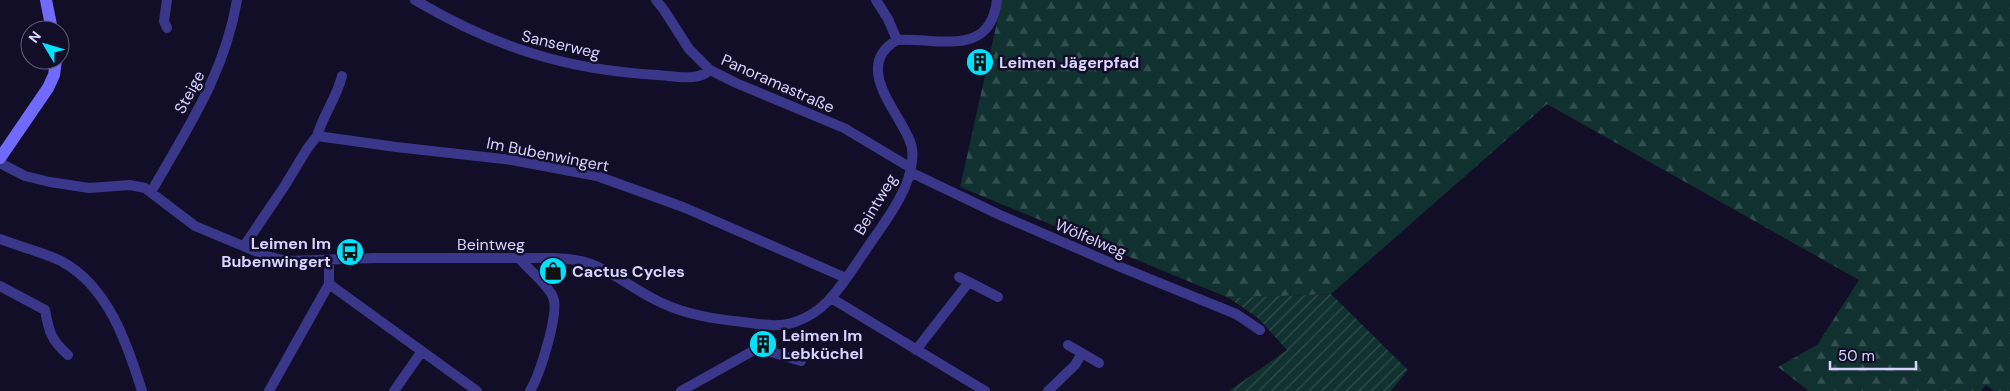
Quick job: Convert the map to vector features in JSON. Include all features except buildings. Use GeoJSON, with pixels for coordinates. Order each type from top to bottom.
{"type":"FeatureCollection","features":[{"type":"Feature","properties":{"kind":"street"},"geometry":{"type":"LineString","coordinates":[[46,0],[50,20]]}},
{"type":"Feature","properties":{"kind":"street"},"geometry":{"type":"LineString","coordinates":[[167,0],[164,21],[167,28]]}},
{"type":"Feature","properties":{"kind":"street","name":"Steige"},"geometry":{"type":"LineString","coordinates":[[151,192],[213,82],[226,49],[237,0]]}},
{"type":"Feature","properties":{"kind":"street","name":"Sanserweg"},"geometry":{"type":"LineString","coordinates":[[415,0],[441,16],[494,42],[553,60],[590,68],[635,74],[690,77],[703,75],[710,70]]}},
{"type":"Feature","properties":{"kind":"street","name":"Panoramastraße"},"geometry":{"type":"LineString","coordinates":[[656,0],[689,49],[710,70],[726,79],[844,128],[911,170]]}},
{"type":"Feature","properties":{"kind":"street"},"geometry":{"type":"LineString","coordinates":[[876,0],[888,19],[897,40]]}},
{"type":"Feature","properties":{"kind":"street"},"geometry":{"type":"LineString","coordinates":[[911,170],[912,149],[910,140],[882,91],[879,81],[882,57],[890,45],[897,40],[953,43],[971,39],[982,33],[990,24],[997,0]]}},
{"type":"Feature","properties":{"kind":"street"},"geometry":{"type":"LineString","coordinates":[[0,158],[48,88],[55,70]]}},
{"type":"Feature","properties":{"kind":"street"},"geometry":{"type":"LineString","coordinates":[[244,246],[284,188],[306,149],[317,136],[323,116],[337,91],[342,76]]}},
{"type":"Feature","properties":{"kind":"street","name":"Im Bubenwingert"},"geometry":{"type":"LineString","coordinates":[[317,136],[512,160],[597,176],[683,207],[846,278]]}},
{"type":"Feature","properties":{"kind":"street","name":"Beintweg"},"geometry":{"type":"LineString","coordinates":[[0,163],[25,176],[50,182],[89,188],[136,186],[151,192],[195,226],[267,256],[287,261],[375,258],[561,258],[584,262],[605,270],[641,292],[675,309],[715,318],[770,326],[801,320],[818,310],[831,298],[896,203],[911,170]]}},
{"type":"Feature","properties":{"kind":"street","name":"Wölfelweg"},"geometry":{"type":"LineString","coordinates":[[911,170],[1000,215],[1236,314],[1260,330]]}},
{"type":"Feature","properties":{"kind":"street"},"geometry":{"type":"LineString","coordinates":[[0,239],[60,261],[88,282],[107,306],[128,347],[142,391]]}},
{"type":"Feature","properties":{"kind":"street"},"geometry":{"type":"LineString","coordinates":[[520,259],[550,292],[554,301],[546,348],[538,376],[530,391]]}},
{"type":"Feature","properties":{"kind":"street"},"geometry":{"type":"LineString","coordinates":[[269,391],[329,284],[329,260]]}},
{"type":"Feature","properties":{"kind":"street"},"geometry":{"type":"LineString","coordinates":[[916,350],[964,280],[998,297]]}},
{"type":"Feature","properties":{"kind":"street"},"geometry":{"type":"LineString","coordinates":[[329,284],[477,391]]}},
{"type":"Feature","properties":{"kind":"street"},"geometry":{"type":"LineString","coordinates":[[0,286],[46,310],[50,333],[57,345],[68,355]]}},
{"type":"Feature","properties":{"kind":"street"},"geometry":{"type":"LineString","coordinates":[[831,298],[984,391]]}},
{"type":"Feature","properties":{"kind":"street"},"geometry":{"type":"LineString","coordinates":[[1068,345],[1099,363]]}},
{"type":"Feature","properties":{"kind":"street"},"geometry":{"type":"LineString","coordinates":[[681,391],[758,348],[801,361]]}},
{"type":"Feature","properties":{"kind":"street"},"geometry":{"type":"LineString","coordinates":[[394,391],[422,351]]}},
{"type":"Feature","properties":{"kind":"street"},"geometry":{"type":"LineString","coordinates":[[1048,391],[1075,365],[1082,353]]}},
{"type":"Feature","properties":{"kind":"green space"},"geometry":{"type":"Polygon","coordinates":[[[1002,0],[2010,0],[2010,391],[1994,391],[1986,385],[1981,391],[1809,391],[1778,367],[1817,345],[1859,280],[1547,104],[1331,294],[1229,298],[960,187],[1002,0]]]}},
{"type":"Feature","properties":{"kind":"green space"},"geometry":{"type":"Polygon","coordinates":[[[1331,294],[1408,370],[1391,391],[1229,391],[1287,350],[1258,318],[1229,298],[1331,294]]]}},
{"type":"Feature","properties":{"kind":"place","name":"Leimen Jägerpfad"},"geometry":{"type":"Point","coordinates":[980,62]}},
{"type":"Feature","properties":{"kind":"place","name":"Leimen Im Bubenwingert"},"geometry":{"type":"Point","coordinates":[350,252]}},
{"type":"Feature","properties":{"kind":"place","name":"Cactus Cycles"},"geometry":{"type":"Point","coordinates":[553,271]}},
{"type":"Feature","properties":{"kind":"place","name":"Leimen Im Lebküchel"},"geometry":{"type":"Point","coordinates":[763,344]}}]}
